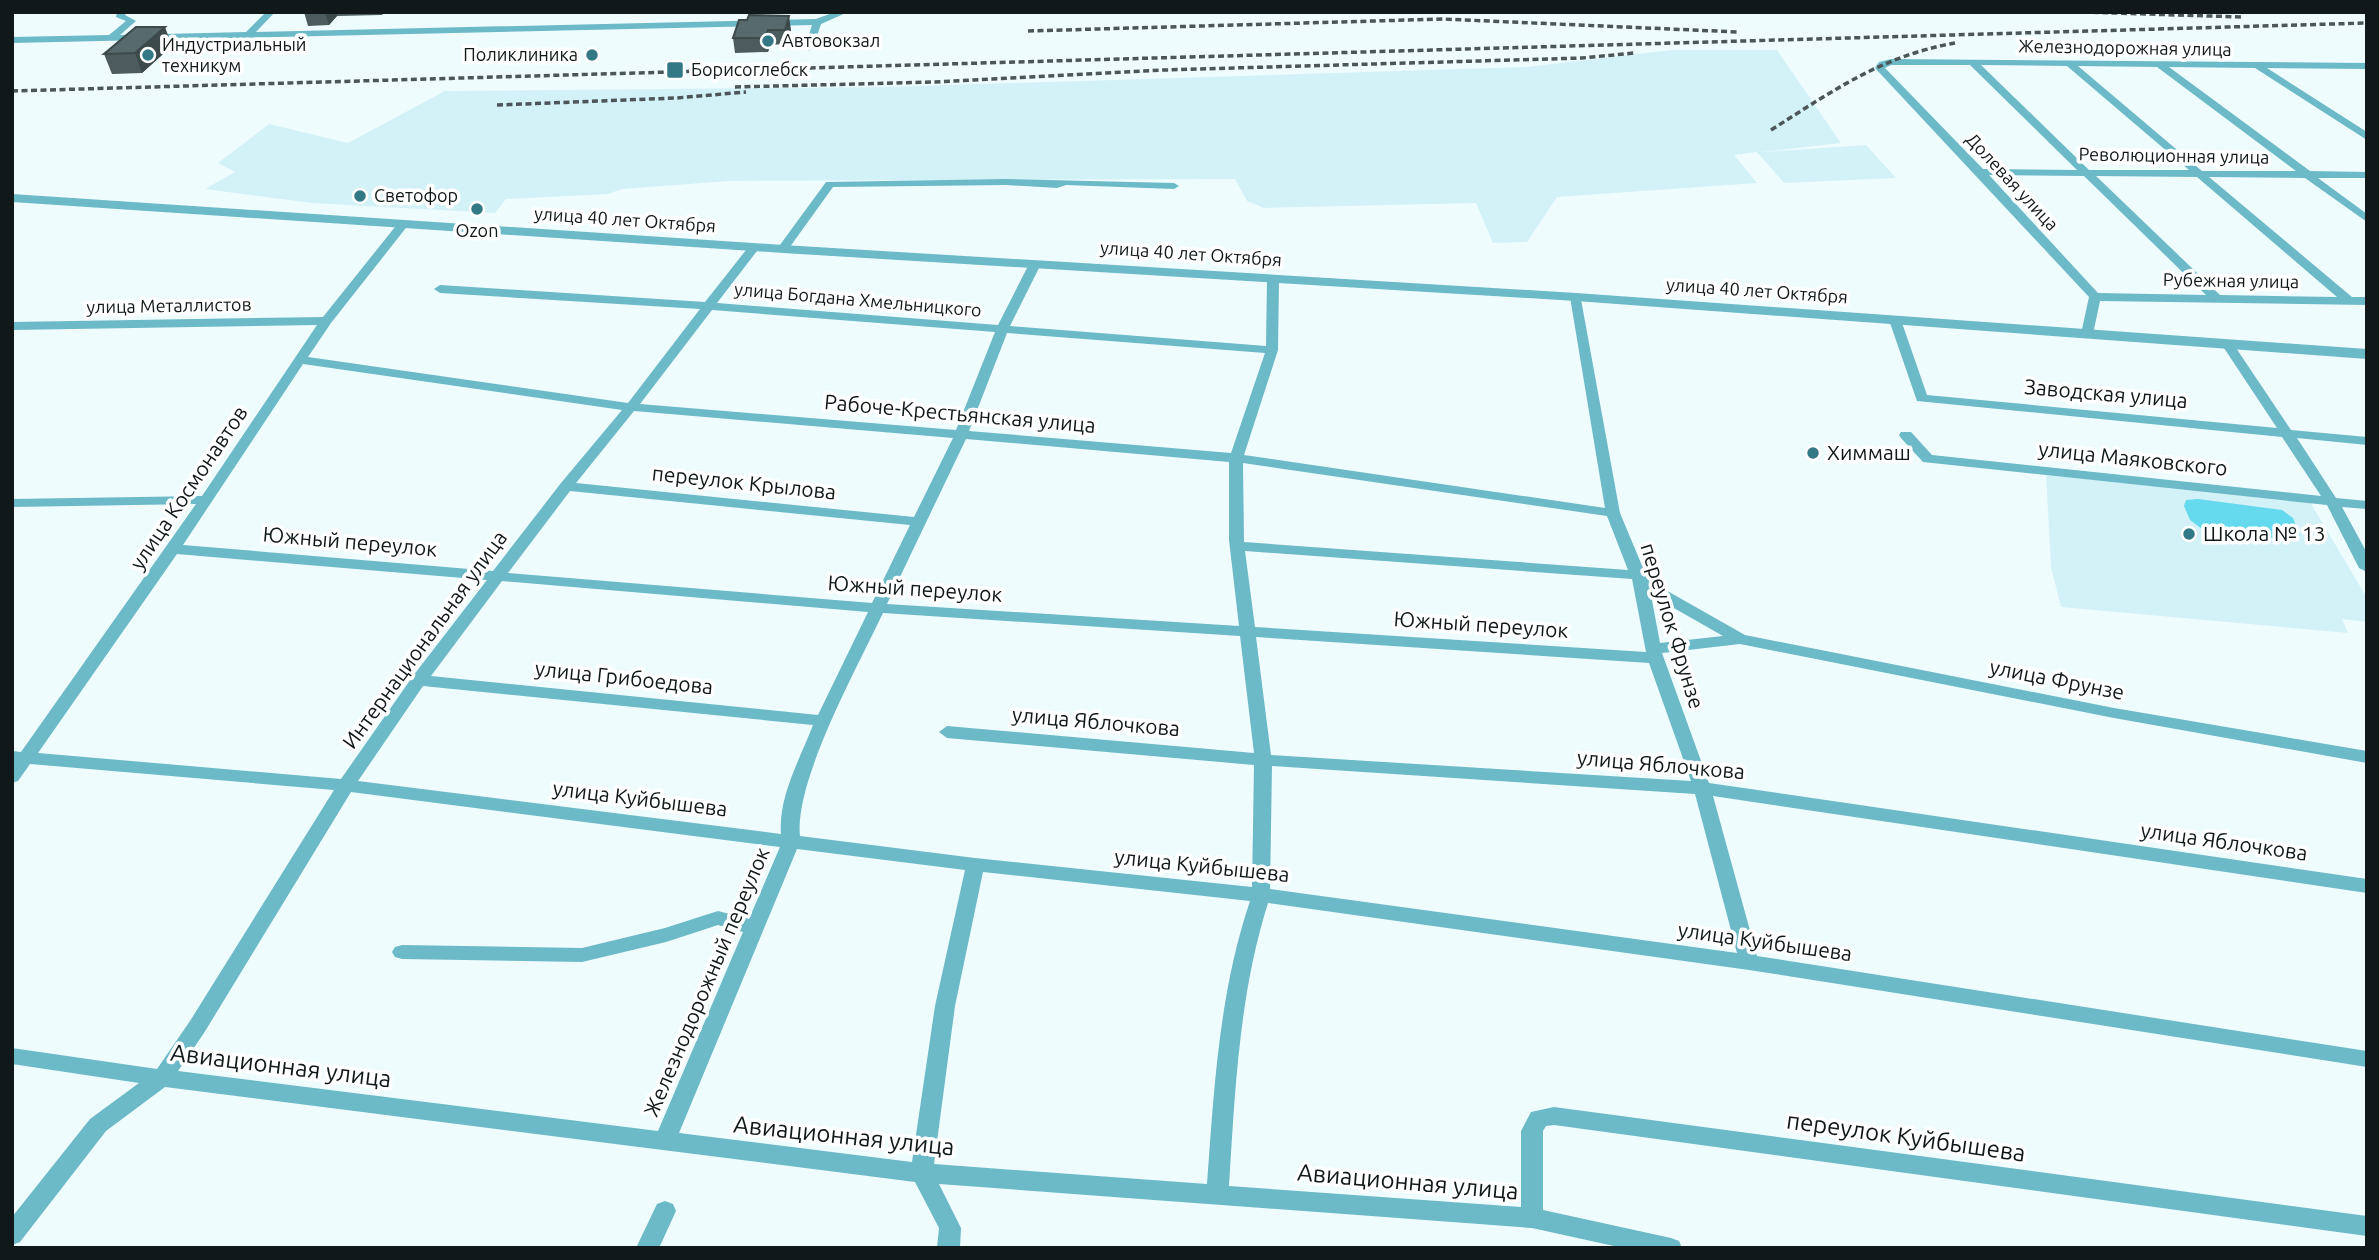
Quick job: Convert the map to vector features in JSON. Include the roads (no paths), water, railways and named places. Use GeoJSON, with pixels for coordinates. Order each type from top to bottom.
{"type":"FeatureCollection","features":[{"type":"Feature","properties":{"kind":"street"},"geometry":{"type":"LineString","coordinates":[[111,38],[132,21],[120,15],[123,12]]}},
{"type":"Feature","properties":{"kind":"street"},"geometry":{"type":"LineString","coordinates":[[248,34],[271,12]]}},
{"type":"Feature","properties":{"kind":"street"},"geometry":{"type":"LineString","coordinates":[[12,40],[552,24],[817,22],[844,12]]}},
{"type":"Feature","properties":{"kind":"street"},"geometry":{"type":"LineString","coordinates":[[809,47],[817,22]]}},
{"type":"Feature","properties":{"kind":"street"},"geometry":{"type":"LineString","coordinates":[[1972,62],[2217,299]]}},
{"type":"Feature","properties":{"kind":"street","name":"Железнодорожная улица"},"geometry":{"type":"LineString","coordinates":[[1882,64],[1972,62],[2367,66]]}},
{"type":"Feature","properties":{"kind":"street","name":"Долевая улица"},"geometry":{"type":"LineString","coordinates":[[1882,64],[1880,68],[2095,297]]}},
{"type":"Feature","properties":{"kind":"street"},"geometry":{"type":"LineString","coordinates":[[2069,64],[2349,301]]}},
{"type":"Feature","properties":{"kind":"street"},"geometry":{"type":"LineString","coordinates":[[2159,64],[2367,219]]}},
{"type":"Feature","properties":{"kind":"street"},"geometry":{"type":"LineString","coordinates":[[2258,65],[2367,137]]}},
{"type":"Feature","properties":{"kind":"street","name":"Революционная улица"},"geometry":{"type":"LineString","coordinates":[[1980,172],[2367,175]]}},
{"type":"Feature","properties":{"kind":"street"},"geometry":{"type":"LineString","coordinates":[[783,249],[830,184],[1006,182],[1057,185],[1065,182],[1174,186]]}},
{"type":"Feature","properties":{"kind":"street","name":"улица 40 лет Октября"},"geometry":{"type":"LineString","coordinates":[[12,198],[783,249],[1576,297],[2367,354]]}},
{"type":"Feature","properties":{"kind":"street","name":"улица Космонавтов"},"geometry":{"type":"LineString","coordinates":[[12,777],[20,757],[173,549],[326,321],[403,224]]}},
{"type":"Feature","properties":{"kind":"street","name":"Интернациональная улица"},"geometry":{"type":"LineString","coordinates":[[12,1235],[98,1125],[162,1078],[197,1027],[345,785],[419,680],[566,486],[631,407],[754,247]]}},
{"type":"Feature","properties":{"kind":"street","name":"Железнодорожный переулок"},"geometry":{"type":"LineString","coordinates":[[665,1142],[791,841],[789,821],[792,803],[823,721],[875,608],[961,435],[1002,330],[1035,264]]}},
{"type":"Feature","properties":{"kind":"street"},"geometry":{"type":"LineString","coordinates":[[1217,1193],[1229,1034],[1250,929],[1261,895],[1263,760],[1237,546],[1236,458],[1272,349],[1273,279]]}},
{"type":"Feature","properties":{"kind":"street","name":"улица Богдана Хмельницкого"},"geometry":{"type":"LineString","coordinates":[[440,289],[709,306],[1272,349]]}},
{"type":"Feature","properties":{"kind":"street","name":"переулок Фрунзе"},"geometry":{"type":"LineString","coordinates":[[1576,297],[1613,513],[1640,579],[1654,654],[1702,788],[1749,962]]}},
{"type":"Feature","properties":{"kind":"street"},"geometry":{"type":"LineString","coordinates":[[2087,334],[2095,297]]}},
{"type":"Feature","properties":{"kind":"street","name":"Рубежная улица"},"geometry":{"type":"LineString","coordinates":[[2095,297],[2367,301]]}},
{"type":"Feature","properties":{"kind":"street","name":"Заводская улица"},"geometry":{"type":"LineString","coordinates":[[1895,320],[1922,398],[2367,441]]}},
{"type":"Feature","properties":{"kind":"street","name":"улица Металлистов"},"geometry":{"type":"LineString","coordinates":[[12,326],[326,321]]}},
{"type":"Feature","properties":{"kind":"street"},"geometry":{"type":"LineString","coordinates":[[2228,345],[2331,500],[2367,568]]}},
{"type":"Feature","properties":{"kind":"street","name":"Рабоче-Крестьянская улица"},"geometry":{"type":"LineString","coordinates":[[302,360],[631,407],[1236,458],[1613,513]]}},
{"type":"Feature","properties":{"kind":"street","name":"улица Маяковского"},"geometry":{"type":"LineString","coordinates":[[1906,435],[1928,459],[2367,505]]}},
{"type":"Feature","properties":{"kind":"street","name":"переулок Крылова"},"geometry":{"type":"LineString","coordinates":[[566,486],[919,522]]}},
{"type":"Feature","properties":{"kind":"street"},"geometry":{"type":"LineString","coordinates":[[12,503],[206,500]]}},
{"type":"Feature","properties":{"kind":"street"},"geometry":{"type":"LineString","coordinates":[[1237,546],[1640,579]]}},
{"type":"Feature","properties":{"kind":"street","name":"Южный переулок"},"geometry":{"type":"LineString","coordinates":[[173,549],[875,608],[1654,654]]}},
{"type":"Feature","properties":{"kind":"street","name":"улица Фрунзе"},"geometry":{"type":"LineString","coordinates":[[1640,579],[1740,639],[2114,713],[2367,757]]}},
{"type":"Feature","properties":{"kind":"street","name":"улица Фрунзе"},"geometry":{"type":"LineString","coordinates":[[1654,654],[1740,639]]}},
{"type":"Feature","properties":{"kind":"street","name":"улица Грибоедова"},"geometry":{"type":"LineString","coordinates":[[419,680],[823,721]]}},
{"type":"Feature","properties":{"kind":"street","name":"улица Яблочкова"},"geometry":{"type":"LineString","coordinates":[[947,732],[1263,760],[1702,788],[2367,886]]}},
{"type":"Feature","properties":{"kind":"street","name":"улица Куйбышева"},"geometry":{"type":"LineString","coordinates":[[20,757],[345,785],[975,865],[1261,895],[1749,962],[2367,1059]]}},
{"type":"Feature","properties":{"kind":"street"},"geometry":{"type":"LineString","coordinates":[[948,1248],[950,1228],[922,1173],[945,1006],[975,865]]}},
{"type":"Feature","properties":{"kind":"street"},"geometry":{"type":"LineString","coordinates":[[402,952],[583,955],[666,935],[718,918],[755,928]]}},
{"type":"Feature","properties":{"kind":"street","name":"Авиационная улица"},"geometry":{"type":"LineString","coordinates":[[12,1056],[162,1078],[922,1173],[1532,1218],[1671,1248]]}},
{"type":"Feature","properties":{"kind":"street","name":"переулок Куйбышева"},"geometry":{"type":"LineString","coordinates":[[1532,1218],[1532,1131],[1539,1118],[1554,1116],[2367,1226]]}},
{"type":"Feature","properties":{"kind":"street"},"geometry":{"type":"LineString","coordinates":[[647,1248],[665,1211]]}},
{"type":"Feature","properties":{"kind":"railway"},"geometry":{"type":"LineString","coordinates":[[2083,12],[2242,17]]}},
{"type":"Feature","properties":{"kind":"railway"},"geometry":{"type":"LineString","coordinates":[[1028,31],[1443,19],[1739,32]]}},
{"type":"Feature","properties":{"kind":"railway"},"geometry":{"type":"LineString","coordinates":[[12,91],[2367,23]]}},
{"type":"Feature","properties":{"kind":"railway"},"geometry":{"type":"LineString","coordinates":[[1771,130],[1837,89],[1881,66],[1928,49],[1955,43]]}},
{"type":"Feature","properties":{"kind":"railway"},"geometry":{"type":"LineString","coordinates":[[735,87],[935,82],[1164,70],[1582,58],[1634,53]]}},
{"type":"Feature","properties":{"kind":"railway"},"geometry":{"type":"LineString","coordinates":[[497,105],[676,98],[746,92]]}},
{"type":"Feature","properties":{"kind":"place","name":"Автовокзал"},"geometry":{"type":"Point","coordinates":[768,41]}},
{"type":"Feature","properties":{"kind":"place","name":"Индустриальный техникум"},"geometry":{"type":"Point","coordinates":[148,55]}},
{"type":"Feature","properties":{"kind":"place","name":"Поликлиника"},"geometry":{"type":"Point","coordinates":[592,55]}},
{"type":"Feature","properties":{"kind":"place","name":"Борисоглебск"},"geometry":{"type":"Point","coordinates":[675,70]}},
{"type":"Feature","properties":{"kind":"place","name":"Светофор"},"geometry":{"type":"Point","coordinates":[360,196]}},
{"type":"Feature","properties":{"kind":"place","name":"Ozon"},"geometry":{"type":"Point","coordinates":[477,209]}},
{"type":"Feature","properties":{"kind":"place","name":"Химмаш"},"geometry":{"type":"Point","coordinates":[1813,453]}},
{"type":"Feature","properties":{"kind":"place","name":"Школа № 13"},"geometry":{"type":"Point","coordinates":[2189,534]}}]}
